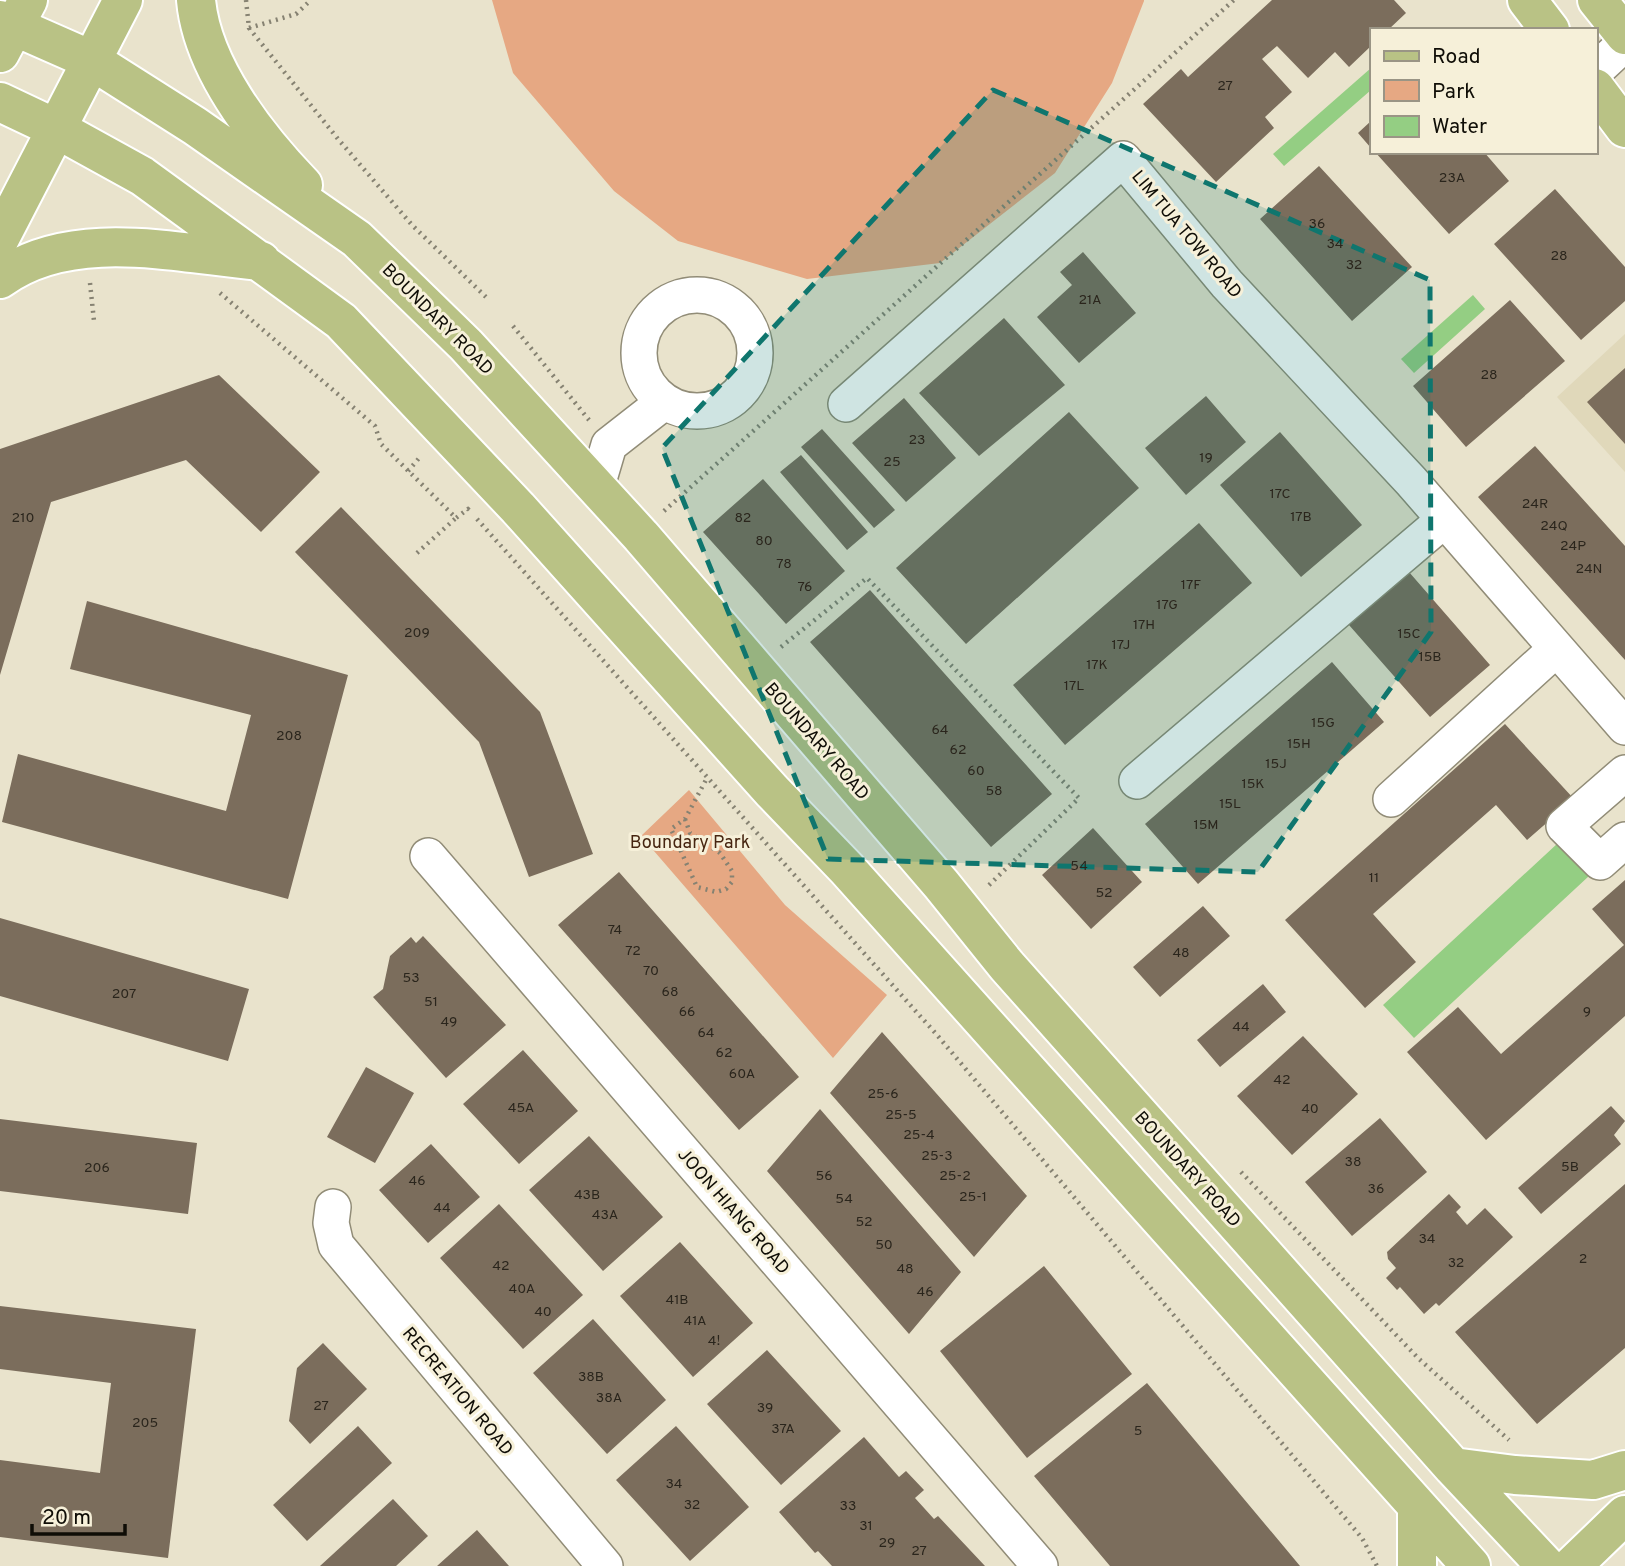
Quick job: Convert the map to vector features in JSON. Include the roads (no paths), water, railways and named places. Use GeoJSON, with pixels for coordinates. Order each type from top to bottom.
{"type":"FeatureCollection","features":[{"type":"Feature","properties":{"kind":"main road"},"geometry":{"type":"LineString","coordinates":[[0,238],[124,0]]}},
{"type":"Feature","properties":{"kind":"main road"},"geometry":{"type":"LineString","coordinates":[[196,0],[200,32],[234,100],[300,183],[357,239]]}},
{"type":"Feature","properties":{"kind":"main road"},"geometry":{"type":"LineString","coordinates":[[1527,0],[1548,28]]}},
{"type":"Feature","properties":{"kind":"main road"},"geometry":{"type":"LineString","coordinates":[[1597,0],[1625,35]]}},
{"type":"Feature","properties":{"kind":"main road","name":"BOUNDARY ROAD"},"geometry":{"type":"LineString","coordinates":[[11,25],[91,60],[195,126],[357,239],[466,345],[641,536],[941,884],[1007,966],[1453,1467],[1546,1566]]}},
{"type":"Feature","properties":{"kind":"main road"},"geometry":{"type":"LineString","coordinates":[[1597,91],[1625,128]]}},
{"type":"Feature","properties":{"kind":"main road"},"geometry":{"type":"LineString","coordinates":[[0,102],[55,128],[142,176],[341,321],[518,508],[772,791],[855,878],[1471,1566]]}},
{"type":"Feature","properties":{"kind":"main road"},"geometry":{"type":"LineString","coordinates":[[0,279],[16,267],[69,249],[122,246],[261,261]]}},
{"type":"Feature","properties":{"kind":"main road"},"geometry":{"type":"LineString","coordinates":[[1453,1467],[1593,1480],[1625,1470]]}},
{"type":"Feature","properties":{"kind":"main road"},"geometry":{"type":"LineString","coordinates":[[1417,1507],[1418,1566]]}},
{"type":"Feature","properties":{"kind":"main road"},"geometry":{"type":"LineString","coordinates":[[1572,1566],[1625,1515]]}},
{"type":"Feature","properties":{"kind":"street"},"geometry":{"type":"LineString","coordinates":[[1597,69],[1625,43]]}},
{"type":"Feature","properties":{"kind":"street","name":"LIM TUA TOW ROAD"},"geometry":{"type":"LineString","coordinates":[[846,404],[1123,159],[1227,284],[1444,520],[1625,727]]}},
{"type":"Feature","properties":{"kind":"street"},"geometry":{"type":"LineString","coordinates":[[596,489],[609,445],[664,402]]}},
{"type":"Feature","properties":{"kind":"street"},"geometry":{"type":"LineString","coordinates":[[1137,780],[1444,520]]}},
{"type":"Feature","properties":{"kind":"street"},"geometry":{"type":"LineString","coordinates":[[1391,799],[1556,649]]}},
{"type":"Feature","properties":{"kind":"street"},"geometry":{"type":"LineString","coordinates":[[1625,773],[1564,826],[1600,863],[1625,841]]}},
{"type":"Feature","properties":{"kind":"street","name":"JOON HIANG ROAD"},"geometry":{"type":"LineString","coordinates":[[428,856],[1040,1566]]}},
{"type":"Feature","properties":{"kind":"street","name":"RECREATION ROAD"},"geometry":{"type":"LineString","coordinates":[[333,1207],[331,1223],[336,1245],[606,1566]]}},
{"type":"Feature","properties":{"kind":"water"},"geometry":{"type":"Polygon","coordinates":[[[1370,69],[1370,91],[1284,166],[1273,154],[1370,69]]]}},
{"type":"Feature","properties":{"kind":"water"},"geometry":{"type":"Polygon","coordinates":[[[1473,295],[1485,309],[1414,373],[1401,359],[1473,295]]]}},
{"type":"Feature","properties":{"kind":"water"},"geometry":{"type":"Polygon","coordinates":[[[1558,843],[1589,876],[1414,1038],[1383,1005],[1558,843]]]}},
{"type":"Feature","properties":{"kind":"park label","name":"Boundary Park"},"geometry":{"type":"Point","coordinates":[690,842]}}]}
